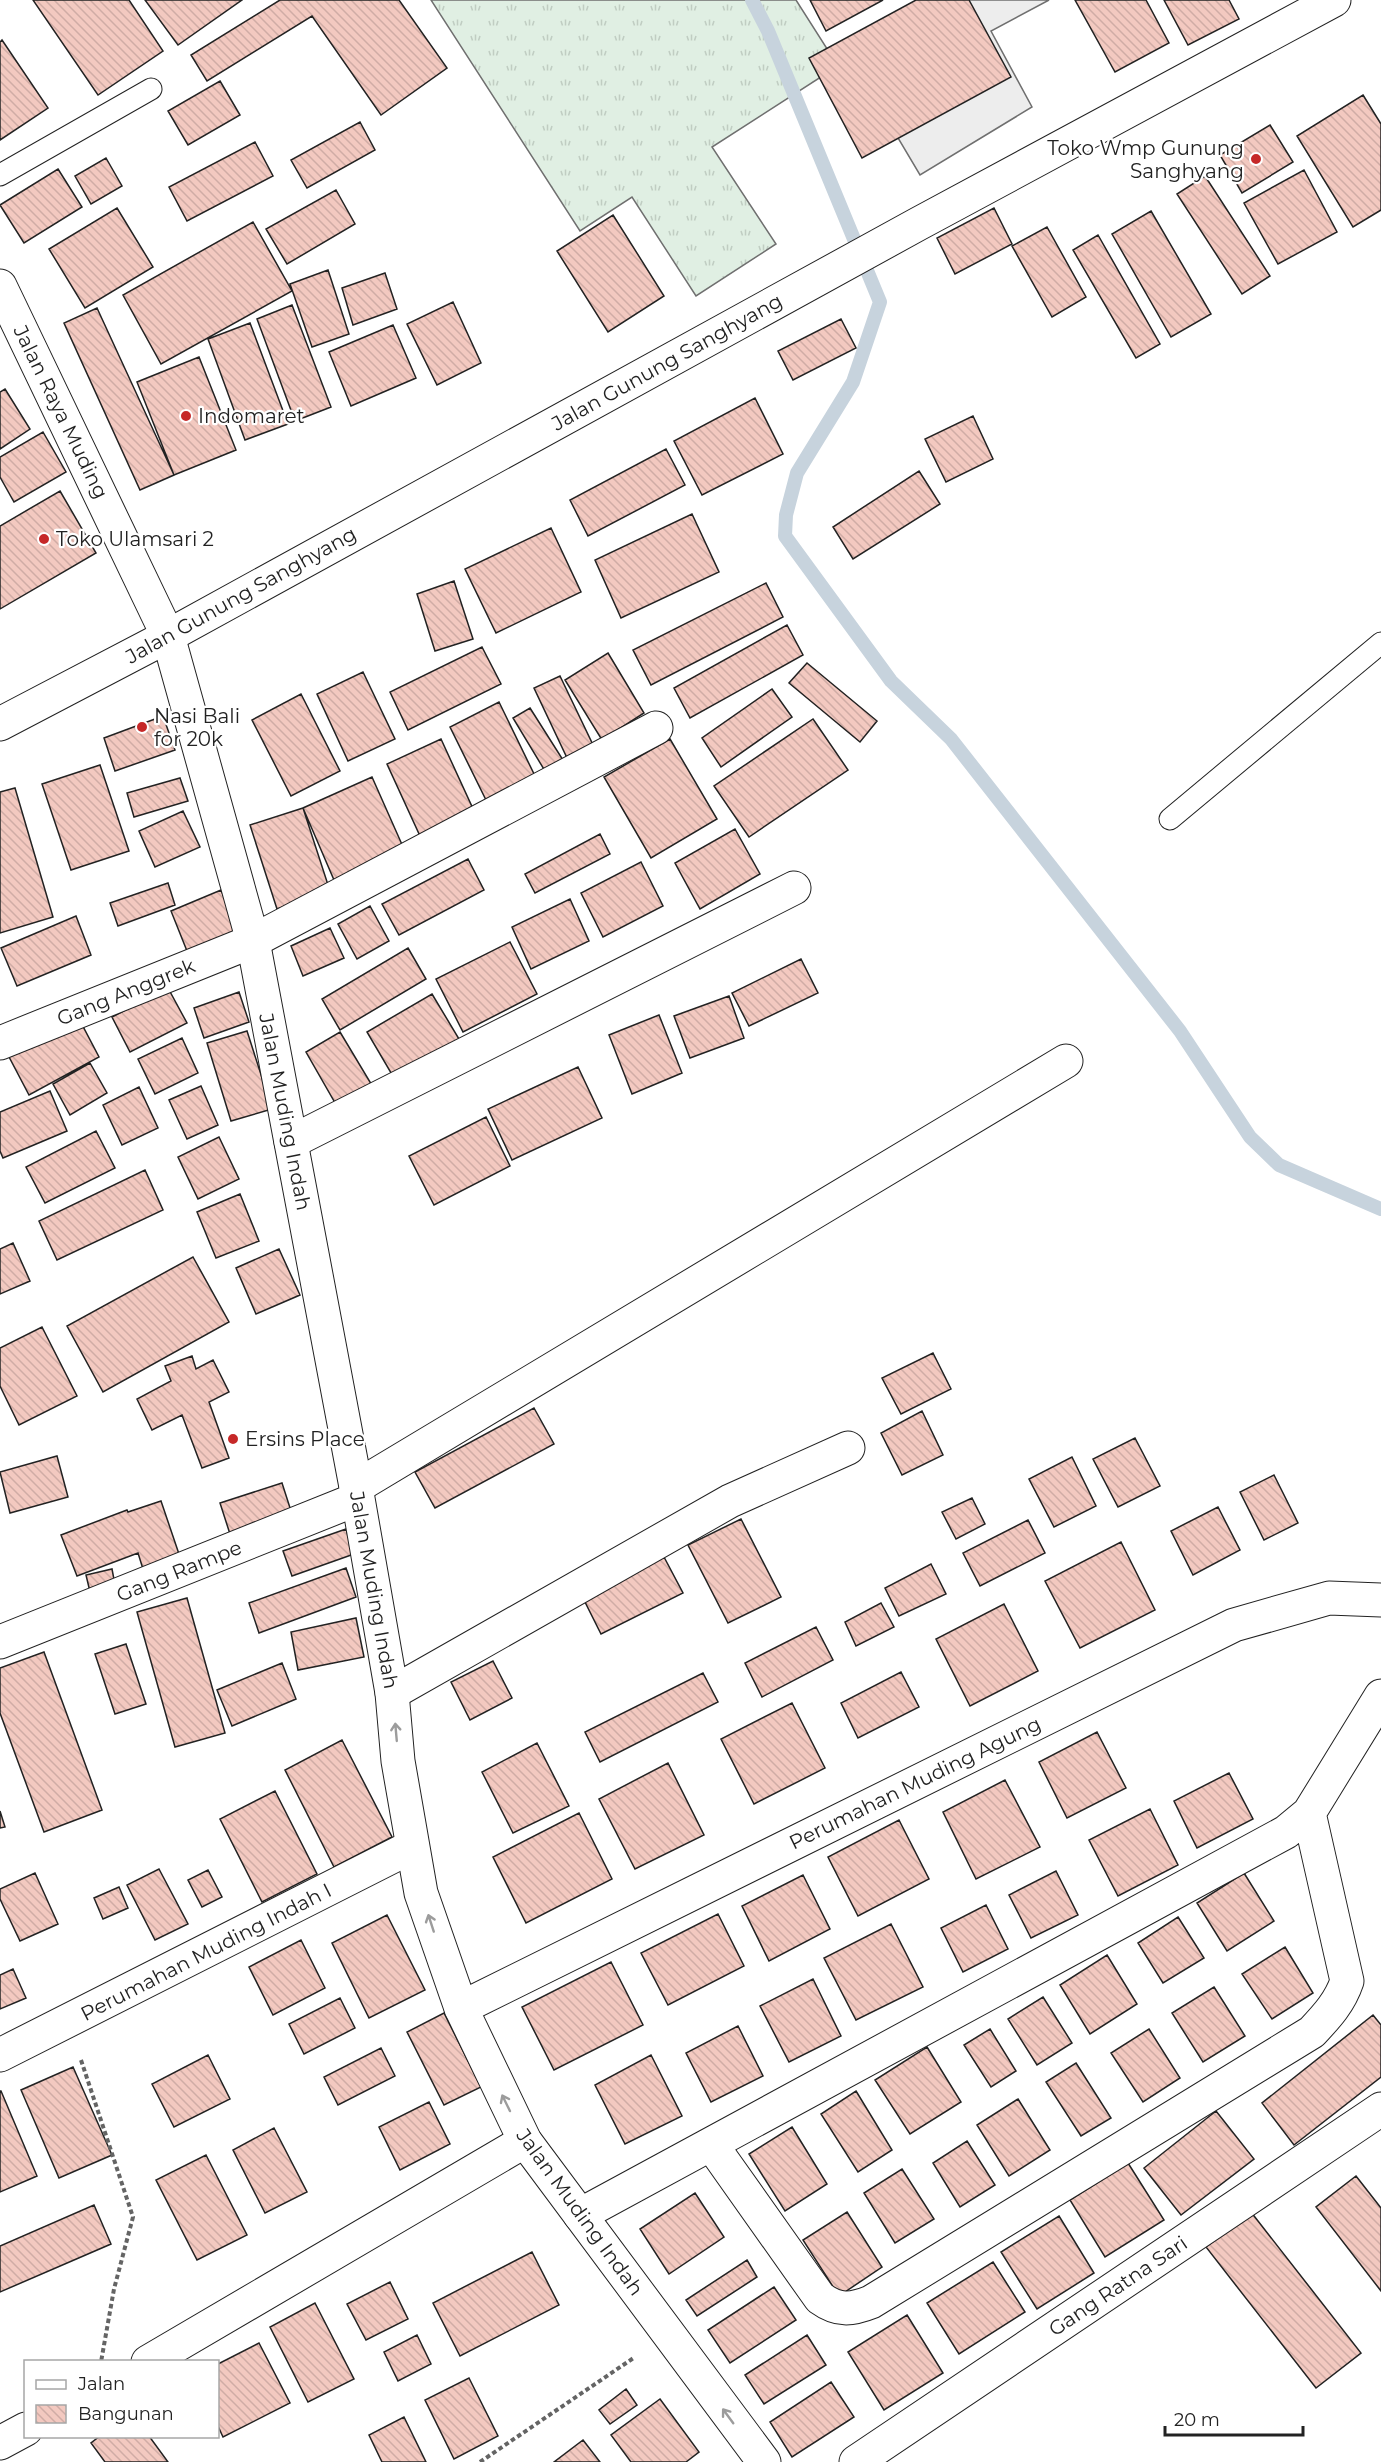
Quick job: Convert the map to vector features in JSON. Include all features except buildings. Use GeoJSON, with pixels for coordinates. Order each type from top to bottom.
{"type":"FeatureCollection","features":[{"type":"Feature","properties":{"kind":"street","name":"Jalan Gunung Sanghyang"},"geometry":{"type":"LineString","coordinates":[[0,724],[168,636],[918,224],[1334,0]]}},
{"type":"Feature","properties":{"kind":"street","name":"Jalan Raya Muding"},"geometry":{"type":"LineString","coordinates":[[0,286],[168,636]]}},
{"type":"Feature","properties":{"kind":"street","name":"Jalan Muding Indah"},"geometry":{"type":"LineString","coordinates":[[168,636],[253,941],[357,1493],[392,1693],[398,1761],[411,1847],[421,1893],[460,2008],[525,2142],[764,2462]]}},
{"type":"Feature","properties":{"kind":"street","name":"Gang Anggrek"},"geometry":{"type":"LineString","coordinates":[[0,1043],[253,941],[656,728]]}},
{"type":"Feature","properties":{"kind":"street"},"geometry":{"type":"LineString","coordinates":[[291,1142],[794,888]]}},
{"type":"Feature","properties":{"kind":"street","name":"Gang Rampe"},"geometry":{"type":"LineString","coordinates":[[0,1642],[357,1493],[1066,1060]]}},
{"type":"Feature","properties":{"kind":"street"},"geometry":{"type":"LineString","coordinates":[[392,1693],[730,1501],[848,1448]]}},
{"type":"Feature","properties":{"kind":"street","name":"Perumahan Muding Agung"},"geometry":{"type":"LineString","coordinates":[[460,2008],[1234,1625],[1329,1598],[1381,1600]]}},
{"type":"Feature","properties":{"kind":"street"},"geometry":{"type":"LineString","coordinates":[[580,2215],[1286,1832],[1309,1813],[1381,1696]]}},
{"type":"Feature","properties":{"kind":"street"},"geometry":{"type":"LineString","coordinates":[[711,2144],[820,2298],[834,2307],[853,2309],[871,2302],[1312,2031],[1328,2015],[1342,1994],[1347,1981],[1309,1813]]}},
{"type":"Feature","properties":{"kind":"street","name":"Perumahan Muding Indah I"},"geometry":{"type":"LineString","coordinates":[[0,2055],[411,1847]]}},
{"type":"Feature","properties":{"kind":"street","name":"Gang Ratna Sari"},"geometry":{"type":"LineString","coordinates":[[856,2462],[1381,2109]]}},
{"type":"Feature","properties":{"kind":"street"},"geometry":{"type":"LineString","coordinates":[[150,2360],[525,2142]]}},
{"type":"Feature","properties":{"kind":"street"},"geometry":{"type":"LineString","coordinates":[[0,2443],[24,2430]]}},
{"type":"Feature","properties":{"kind":"lane"},"geometry":{"type":"LineString","coordinates":[[0,175],[151,89]]}},
{"type":"Feature","properties":{"kind":"lane"},"geometry":{"type":"LineString","coordinates":[[1170,819],[1381,643]]}},
{"type":"Feature","properties":{"kind":"path"},"geometry":{"type":"LineString","coordinates":[[68,2022],[133,2217],[114,2289],[101,2360]]}},
{"type":"Feature","properties":{"kind":"path"},"geometry":{"type":"LineString","coordinates":[[480,2462],[668,2334]]}},
{"type":"Feature","properties":{"kind":"green space"},"geometry":{"type":"Polygon","coordinates":[[[431,0],[796,0],[838,66],[712,147],[776,244],[696,296],[632,197],[580,231],[431,0]]]}},
{"type":"Feature","properties":{"kind":"shaded area"},"geometry":{"type":"Polygon","coordinates":[[[922,0],[1049,0],[991,31],[1032,107],[920,175],[844,47],[922,0]]]}},
{"type":"Feature","properties":{"kind":"waterway"},"geometry":{"type":"LineString","coordinates":[[752,0],[768,31],[880,302],[853,382],[797,473],[786,515],[785,536],[891,681],[951,739],[1180,1031],[1250,1137],[1279,1165],[1381,1209]]}},
{"type":"Feature","properties":{"kind":"place","name":"Toko Wmp Gunung Sanghyang"},"geometry":{"type":"Point","coordinates":[1256,159]}},
{"type":"Feature","properties":{"kind":"place","name":"Indomaret"},"geometry":{"type":"Point","coordinates":[186,416]}},
{"type":"Feature","properties":{"kind":"place","name":"Toko Ulamsari 2"},"geometry":{"type":"Point","coordinates":[44,539]}},
{"type":"Feature","properties":{"kind":"place","name":"Nasi Bali for 20k"},"geometry":{"type":"Point","coordinates":[142,727]}},
{"type":"Feature","properties":{"kind":"place","name":"Ersins Place"},"geometry":{"type":"Point","coordinates":[233,1439]}}]}
